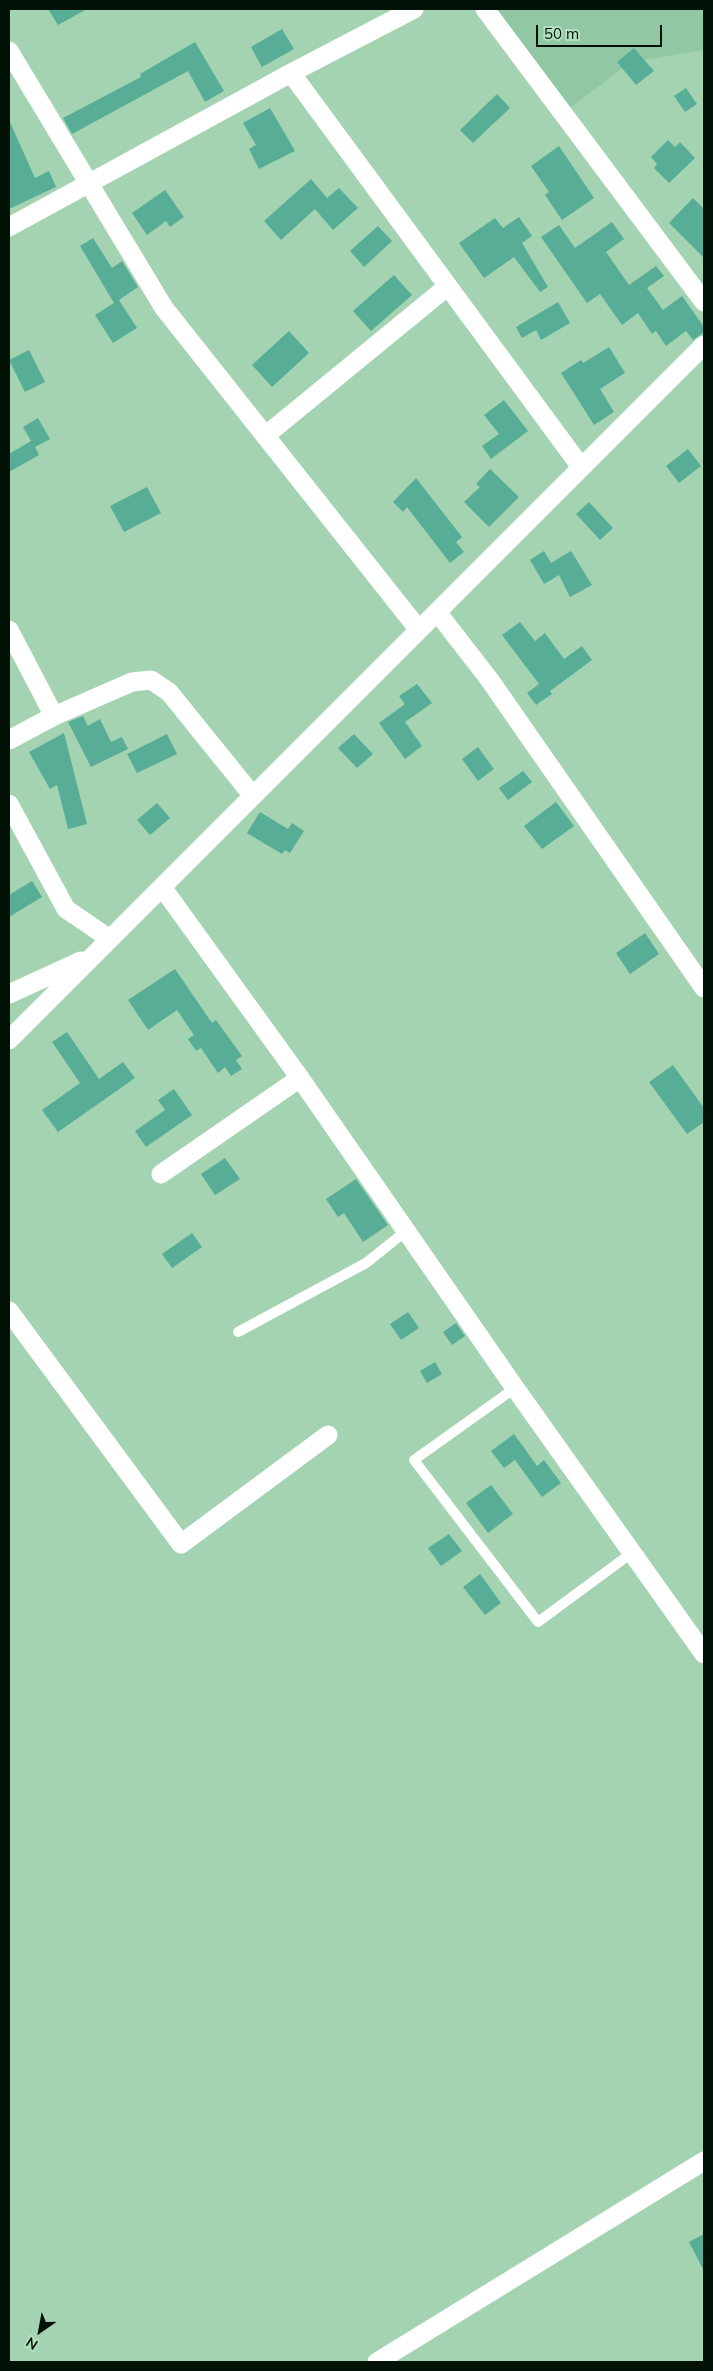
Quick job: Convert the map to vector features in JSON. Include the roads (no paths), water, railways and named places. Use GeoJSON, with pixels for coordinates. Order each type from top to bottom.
{"type":"FeatureCollection","features":[{"type":"Feature","properties":{"kind":"street"},"geometry":{"type":"LineString","coordinates":[[9,228],[292,73],[414,9]]}},
{"type":"Feature","properties":{"kind":"street"},"geometry":{"type":"LineString","coordinates":[[486,9],[704,302]]}},
{"type":"Feature","properties":{"kind":"street"},"geometry":{"type":"LineString","coordinates":[[9,51],[87,184],[164,308],[419,630]]}},
{"type":"Feature","properties":{"kind":"street"},"geometry":{"type":"LineString","coordinates":[[292,73],[582,467]]}},
{"type":"Feature","properties":{"kind":"street"},"geometry":{"type":"LineString","coordinates":[[265,436],[448,286]]}},
{"type":"Feature","properties":{"kind":"street"},"geometry":{"type":"LineString","coordinates":[[9,1040],[704,344]]}},
{"type":"Feature","properties":{"kind":"street"},"geometry":{"type":"LineString","coordinates":[[437,612],[489,679],[704,988]]}},
{"type":"Feature","properties":{"kind":"street"},"geometry":{"type":"LineString","coordinates":[[9,630],[54,716]]}},
{"type":"Feature","properties":{"kind":"street"},"geometry":{"type":"LineString","coordinates":[[9,740],[54,716],[132,682],[151,680],[169,692],[253,796]]}},
{"type":"Feature","properties":{"kind":"street"},"geometry":{"type":"LineString","coordinates":[[9,804],[66,909],[110,939]]}},
{"type":"Feature","properties":{"kind":"street"},"geometry":{"type":"LineString","coordinates":[[162,887],[300,1078],[515,1388],[704,1654]]}},
{"type":"Feature","properties":{"kind":"street"},"geometry":{"type":"LineString","coordinates":[[9,994],[94,956]]}},
{"type":"Feature","properties":{"kind":"street"},"geometry":{"type":"LineString","coordinates":[[161,1174],[300,1078]]}},
{"type":"Feature","properties":{"kind":"street"},"geometry":{"type":"LineString","coordinates":[[9,1311],[181,1544],[328,1435]]}},
{"type":"Feature","properties":{"kind":"street"},"geometry":{"type":"LineString","coordinates":[[377,2362],[704,2161]]}},
{"type":"Feature","properties":{"kind":"lane"},"geometry":{"type":"LineString","coordinates":[[238,1332],[366,1263],[406,1232]]}},
{"type":"Feature","properties":{"kind":"lane"},"geometry":{"type":"LineString","coordinates":[[515,1388],[414,1460],[538,1622],[633,1552]]}}]}
